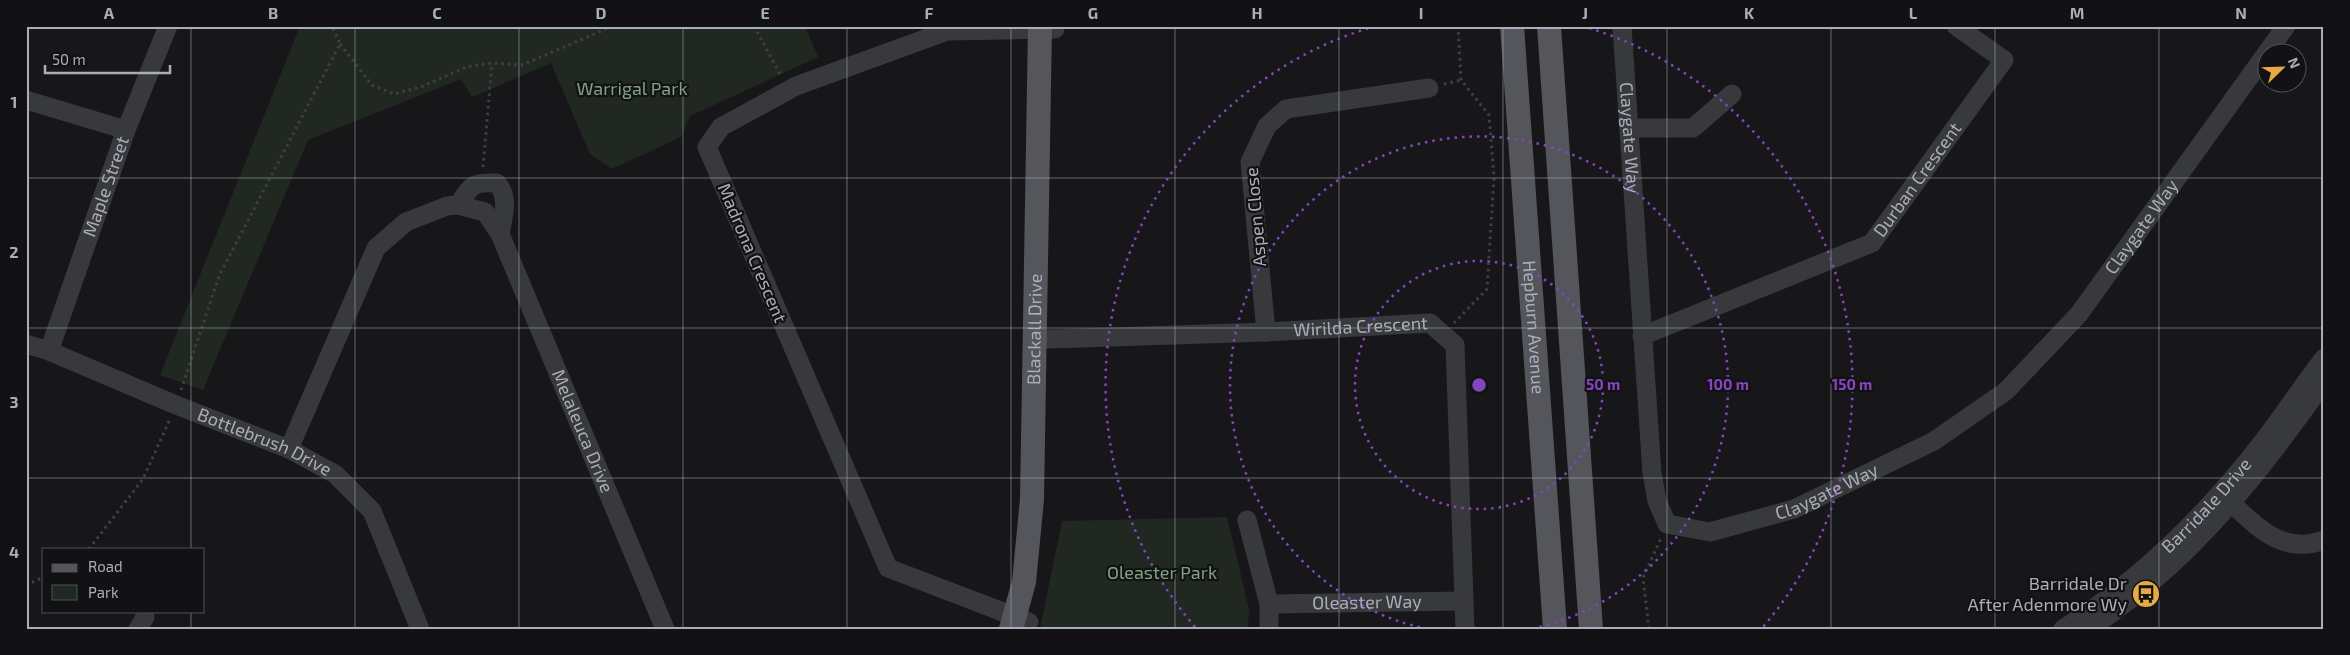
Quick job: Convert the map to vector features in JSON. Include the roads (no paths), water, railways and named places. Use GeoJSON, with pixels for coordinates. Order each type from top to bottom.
{"type":"FeatureCollection","features":[{"type":"Feature","properties":{"kind":"main road","name":"Hepburn Avenue"},"geometry":{"type":"LineString","coordinates":[[1512,26],[1556,629]]}},
{"type":"Feature","properties":{"kind":"main road","name":"Hepburn Avenue"},"geometry":{"type":"LineString","coordinates":[[1549,26],[1592,625]]}},
{"type":"Feature","properties":{"kind":"main road","name":"Blackall Drive"},"geometry":{"type":"LineString","coordinates":[[1020,624],[1041,557],[1046,510],[1042,339],[1048,28]]}},
{"type":"Feature","properties":{"kind":"street","name":"Maple Street"},"geometry":{"type":"LineString","coordinates":[[49,351],[126,130],[168,26]]}},
{"type":"Feature","properties":{"kind":"street","name":"Claygate Way"},"geometry":{"type":"LineString","coordinates":[[1622,26],[1652,473],[1657,502],[1667,524],[1710,532],[1794,509],[1934,441],[2006,391],[2079,314],[2286,26]]}},
{"type":"Feature","properties":{"kind":"street","name":"Durban Crescent"},"geometry":{"type":"LineString","coordinates":[[1642,336],[1872,243],[2004,60],[1956,26]]}},
{"type":"Feature","properties":{"kind":"street","name":"Madrona Crescent"},"geometry":{"type":"LineString","coordinates":[[1020,624],[888,568],[707,147],[721,127],[796,86],[947,31],[1048,28]]}},
{"type":"Feature","properties":{"kind":"street","name":"Aspen Close"},"geometry":{"type":"LineString","coordinates":[[1266,332],[1250,162],[1267,126],[1286,109],[1429,88]]}},
{"type":"Feature","properties":{"kind":"street"},"geometry":{"type":"LineString","coordinates":[[1629,128],[1694,128],[1732,94]]}},
{"type":"Feature","properties":{"kind":"street"},"geometry":{"type":"LineString","coordinates":[[26,100],[126,130]]}},
{"type":"Feature","properties":{"kind":"street"},"geometry":{"type":"LineString","coordinates":[[458,205],[470,188],[479,182],[497,182],[502,189],[506,201],[500,234]]}},
{"type":"Feature","properties":{"kind":"street","name":"Melaleuca Drive"},"geometry":{"type":"LineString","coordinates":[[289,449],[376,248],[406,222],[447,206],[458,205],[484,212],[500,234],[665,629]]}},
{"type":"Feature","properties":{"kind":"street","name":"Wirilda Crescent"},"geometry":{"type":"LineString","coordinates":[[1042,339],[1266,332],[1430,323],[1455,344],[1465,629]]}},
{"type":"Feature","properties":{"kind":"street","name":"Bottlebrush Drive"},"geometry":{"type":"LineString","coordinates":[[26,344],[49,351],[176,405],[289,449],[335,474],[372,512],[420,629]]}},
{"type":"Feature","properties":{"kind":"street","name":"Barridale Drive"},"geometry":{"type":"LineString","coordinates":[[2090,629],[2162,572],[2202,534],[2261,444],[2324,358]]}},
{"type":"Feature","properties":{"kind":"street","name":"Barridale Drive"},"geometry":{"type":"LineString","coordinates":[[2063,629],[2148,566],[2225,498],[2284,439],[2324,382]]}},
{"type":"Feature","properties":{"kind":"street"},"geometry":{"type":"LineString","coordinates":[[2225,498],[2269,535],[2285,543],[2300,545],[2324,540]]}},
{"type":"Feature","properties":{"kind":"street"},"geometry":{"type":"LineString","coordinates":[[1247,520],[1269,604],[1269,629]]}},
{"type":"Feature","properties":{"kind":"street","name":"Oleaster Way"},"geometry":{"type":"LineString","coordinates":[[1269,604],[1463,601]]}},
{"type":"Feature","properties":{"kind":"place","name":"Barridale Dr After Adenmore Wy"},"geometry":{"type":"Point","coordinates":[2146,594]}},
{"type":"Feature","properties":{"kind":"park label","name":"Warrigal Park"},"geometry":{"type":"Point","coordinates":[632,89]}},
{"type":"Feature","properties":{"kind":"park label","name":"Oleaster Park"},"geometry":{"type":"Point","coordinates":[1162,573]}}]}
